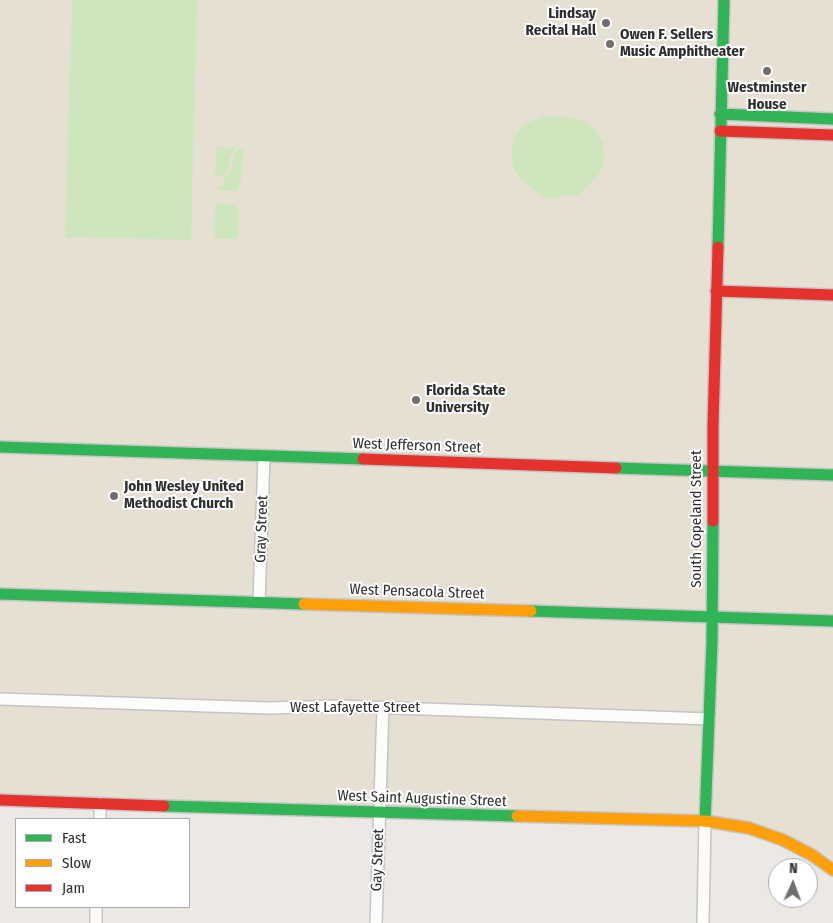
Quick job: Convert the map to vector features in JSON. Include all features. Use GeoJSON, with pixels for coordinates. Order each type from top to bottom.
{"type":"FeatureCollection","features":[{"type":"Feature","properties":{"kind":"street","name":"South Copeland Street"},"geometry":{"type":"LineString","coordinates":[[703,923],[712,617],[712,470],[724,0]]}},
{"type":"Feature","properties":{"kind":"street"},"geometry":{"type":"LineString","coordinates":[[720,114],[833,118]]}},
{"type":"Feature","properties":{"kind":"street"},"geometry":{"type":"LineString","coordinates":[[778,116],[778,132]]}},
{"type":"Feature","properties":{"kind":"street"},"geometry":{"type":"LineString","coordinates":[[720,130],[833,135]]}},
{"type":"Feature","properties":{"kind":"street"},"geometry":{"type":"LineString","coordinates":[[716,291],[833,295]]}},
{"type":"Feature","properties":{"kind":"street","name":"West Jefferson Street"},"geometry":{"type":"LineString","coordinates":[[0,447],[833,475]]}},
{"type":"Feature","properties":{"kind":"street","name":"Gray Street"},"geometry":{"type":"LineString","coordinates":[[259,602],[264,456]]}},
{"type":"Feature","properties":{"kind":"street","name":"West Pensacola Street"},"geometry":{"type":"LineString","coordinates":[[0,594],[833,621]]}},
{"type":"Feature","properties":{"kind":"street","name":"West Lafayette Street"},"geometry":{"type":"LineString","coordinates":[[0,699],[255,708],[332,706],[709,719]]}},
{"type":"Feature","properties":{"kind":"street","name":"Gay Street"},"geometry":{"type":"LineString","coordinates":[[376,923],[383,708]]}},
{"type":"Feature","properties":{"kind":"street","name":"West Saint Augustine Street"},"geometry":{"type":"LineString","coordinates":[[0,800],[380,813],[705,821],[749,828],[783,840],[812,855],[833,870]]}},
{"type":"Feature","properties":{"kind":"street"},"geometry":{"type":"LineString","coordinates":[[100,804],[100,818]]}},
{"type":"Feature","properties":{"kind":"street"},"geometry":{"type":"LineString","coordinates":[[96,908],[96,923]]}},
{"type":"Feature","properties":{"kind":"shaded area","name":"Florida State University"},"geometry":{"type":"Polygon","coordinates":[[[0,0],[833,0],[833,870],[818,862],[818,858],[809,858],[749,828],[0,800],[0,0]]]}},
{"type":"Feature","properties":{"kind":"green space"},"geometry":{"type":"Polygon","coordinates":[[[72,0],[197,0],[191,240],[65,237],[72,0]]]}},
{"type":"Feature","properties":{"kind":"green space"},"geometry":{"type":"Polygon","coordinates":[[[543,116],[568,117],[586,121],[593,126],[603,142],[604,160],[601,171],[579,196],[567,195],[552,199],[542,197],[520,178],[513,167],[513,142],[517,133],[520,128],[529,122],[543,116]]]}},
{"type":"Feature","properties":{"kind":"green space"},"geometry":{"type":"Polygon","coordinates":[[[216,146],[225,146],[225,150],[236,146],[230,157],[228,170],[222,176],[215,177],[216,146]]]}},
{"type":"Feature","properties":{"kind":"green space"},"geometry":{"type":"Polygon","coordinates":[[[239,148],[243,149],[241,181],[238,191],[219,191],[218,189],[223,185],[223,180],[231,171],[233,156],[239,148]]]}},
{"type":"Feature","properties":{"kind":"green space"},"geometry":{"type":"Polygon","coordinates":[[[217,203],[236,205],[239,211],[238,239],[217,239],[214,236],[215,205],[217,203]]]}},
{"type":"Feature","properties":{"kind":"traffic: fast"},"geometry":{"type":"LineString","coordinates":[[718,247],[724,0]]}},
{"type":"Feature","properties":{"kind":"traffic: fast"},"geometry":{"type":"LineString","coordinates":[[720,114],[833,119]]}},
{"type":"Feature","properties":{"kind":"traffic: fast"},"geometry":{"type":"LineString","coordinates":[[0,447],[363,459]]}},
{"type":"Feature","properties":{"kind":"traffic: fast"},"geometry":{"type":"LineString","coordinates":[[616,468],[833,475]]}},
{"type":"Feature","properties":{"kind":"traffic: fast"},"geometry":{"type":"LineString","coordinates":[[705,821],[712,642],[713,521]]}},
{"type":"Feature","properties":{"kind":"traffic: fast"},"geometry":{"type":"LineString","coordinates":[[0,594],[304,604]]}},
{"type":"Feature","properties":{"kind":"traffic: fast"},"geometry":{"type":"LineString","coordinates":[[531,611],[833,621]]}},
{"type":"Feature","properties":{"kind":"traffic: fast"},"geometry":{"type":"LineString","coordinates":[[164,806],[517,816]]}},
{"type":"Feature","properties":{"kind":"traffic: slow"},"geometry":{"type":"LineString","coordinates":[[304,604],[531,611]]}},
{"type":"Feature","properties":{"kind":"traffic: slow"},"geometry":{"type":"LineString","coordinates":[[517,816],[705,821],[749,828],[783,840],[812,855],[833,870]]}},
{"type":"Feature","properties":{"kind":"traffic: jam"},"geometry":{"type":"LineString","coordinates":[[720,131],[833,135]]}},
{"type":"Feature","properties":{"kind":"traffic: jam"},"geometry":{"type":"LineString","coordinates":[[713,521],[713,426],[718,247]]}},
{"type":"Feature","properties":{"kind":"traffic: jam"},"geometry":{"type":"LineString","coordinates":[[716,291],[833,295]]}},
{"type":"Feature","properties":{"kind":"traffic: jam"},"geometry":{"type":"LineString","coordinates":[[363,459],[616,468]]}},
{"type":"Feature","properties":{"kind":"traffic: jam"},"geometry":{"type":"LineString","coordinates":[[0,800],[164,806]]}},
{"type":"Feature","properties":{"kind":"place","name":"Lindsay Recital Hall"},"geometry":{"type":"Point","coordinates":[606,23]}},
{"type":"Feature","properties":{"kind":"place","name":"Owen F. Sellers Music Amphitheater"},"geometry":{"type":"Point","coordinates":[610,44]}},
{"type":"Feature","properties":{"kind":"place","name":"Westminster House"},"geometry":{"type":"Point","coordinates":[767,71]}},
{"type":"Feature","properties":{"kind":"place","name":"Florida State University"},"geometry":{"type":"Point","coordinates":[416,400]}},
{"type":"Feature","properties":{"kind":"place","name":"John Wesley United Methodist Church"},"geometry":{"type":"Point","coordinates":[114,496]}}]}
